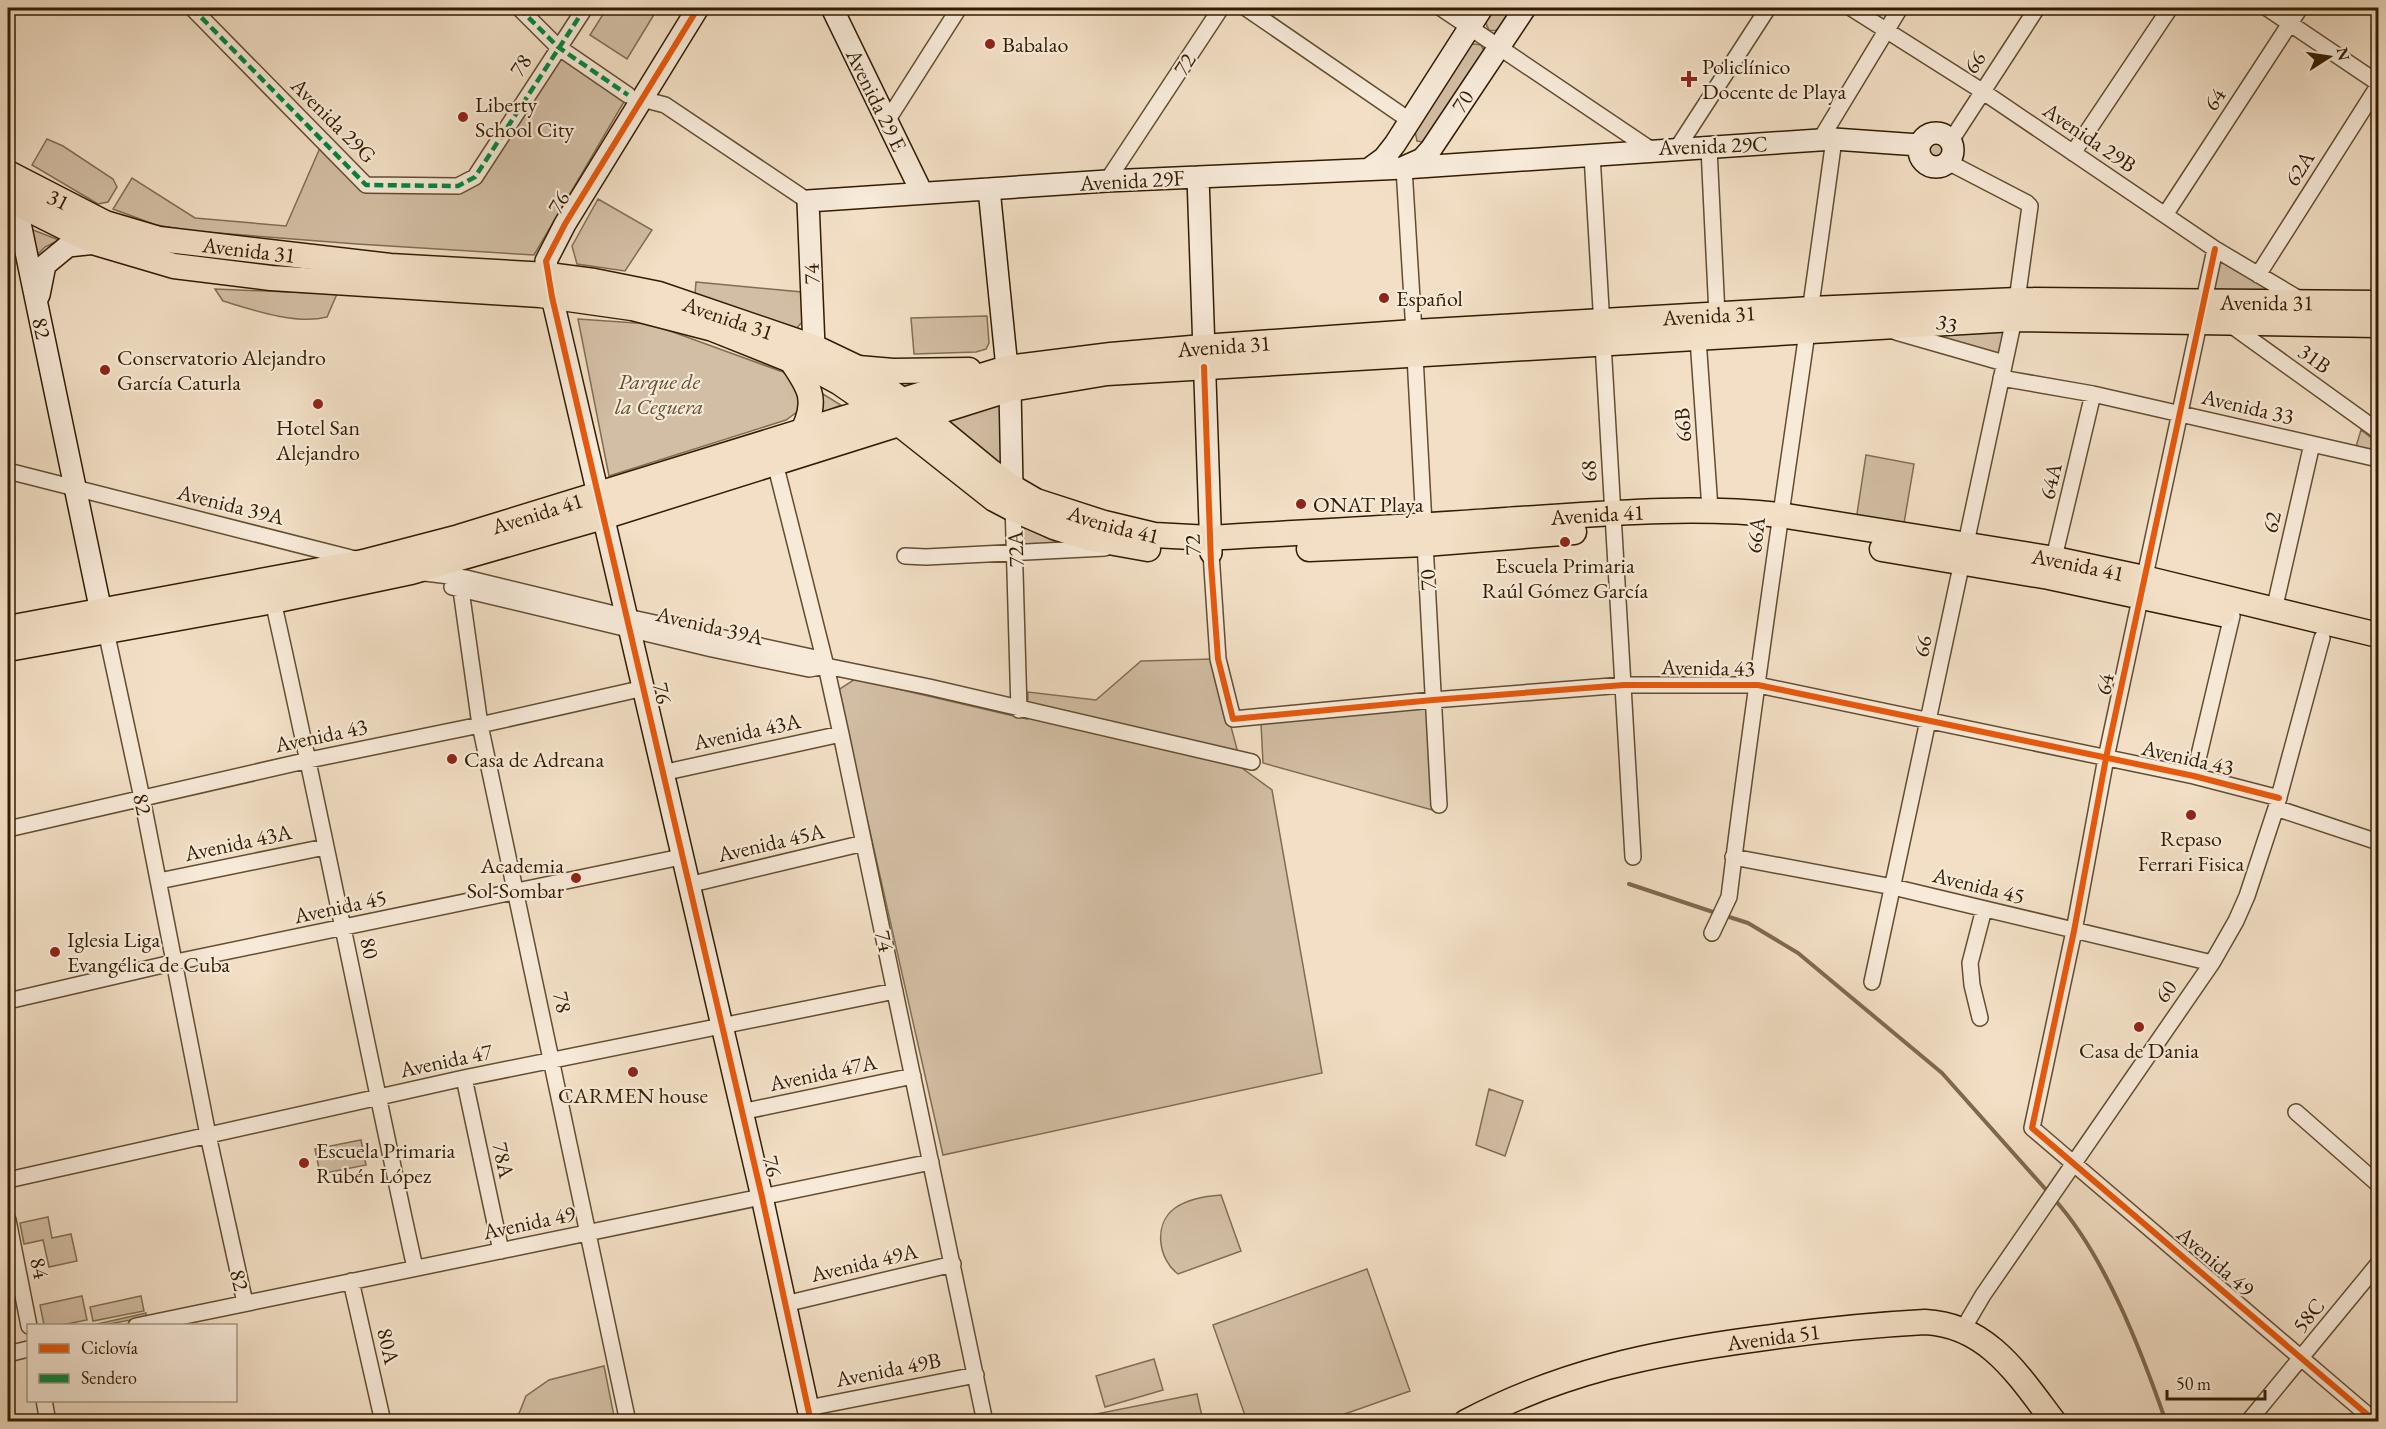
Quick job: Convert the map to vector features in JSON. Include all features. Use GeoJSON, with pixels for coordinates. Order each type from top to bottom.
{"type":"FeatureCollection","features":[{"type":"Feature","properties":{"kind":"main road","name":"Avenida 31"},"geometry":{"type":"LineString","coordinates":[[10,192],[100,233],[390,266],[547,289],[632,308],[713,329],[791,360],[833,379],[877,407]]}},
{"type":"Feature","properties":{"kind":"main road","name":"31"},"geometry":{"type":"LineString","coordinates":[[10,192],[50,195],[100,233]]}},
{"type":"Feature","properties":{"kind":"main road","name":"Avenida 31"},"geometry":{"type":"LineString","coordinates":[[547,289],[594,281],[659,294],[814,347],[858,368],[900,412],[1008,378],[1107,373],[1204,357],[1602,333],[1717,315],[1810,320],[1878,327],[2015,309]]}},
{"type":"Feature","properties":{"kind":"main road","name":"Avenida 31"},"geometry":{"type":"LineString","coordinates":[[1602,333],[1698,339],[1810,320],[2015,309],[2202,310],[2304,302],[2379,303]]}},
{"type":"Feature","properties":{"kind":"main road","name":"Avenida 31"},"geometry":{"type":"LineString","coordinates":[[2202,310],[2226,321],[2379,325]]}},
{"type":"Feature","properties":{"kind":"main road"},"geometry":{"type":"LineString","coordinates":[[791,360],[808,386],[812,400],[809,418],[803,431]]}},
{"type":"Feature","properties":{"kind":"main road"},"geometry":{"type":"LineString","coordinates":[[858,368],[1008,378]]}},
{"type":"Feature","properties":{"kind":"main road","name":"Avenida 31"},"geometry":{"type":"LineString","coordinates":[[922,415],[1008,378]]}},
{"type":"Feature","properties":{"kind":"main road","name":"Avenida 41"},"geometry":{"type":"LineString","coordinates":[[8,628],[104,621],[273,601],[411,572],[601,506],[803,431],[877,407],[922,415],[1013,498],[1054,527],[1132,546],[1210,545],[1425,535],[1613,521],[1710,509],[2052,568],[2274,610],[2379,635]]}},
{"type":"Feature","properties":{"kind":"main road","name":"Avenida 41"},"geometry":{"type":"LineString","coordinates":[[900,412],[994,499],[1013,498],[1036,501],[1104,523],[1210,545]]}},
{"type":"Feature","properties":{"kind":"main road","name":"Avenida 41"},"geometry":{"type":"LineString","coordinates":[[8,649],[104,621],[363,562],[459,537],[601,506],[775,463],[900,412]]}},
{"type":"Feature","properties":{"kind":"main road","name":"Avenida 41"},"geometry":{"type":"LineString","coordinates":[[1613,521],[1741,526],[1779,522]]}},
{"type":"Feature","properties":{"kind":"main road","name":"Avenida 41"},"geometry":{"type":"LineString","coordinates":[[2143,587],[2232,616],[2379,652]]}},
{"type":"Feature","properties":{"kind":"main road","name":"Avenida 51"},"geometry":{"type":"LineString","coordinates":[[1466,1422],[1494,1407],[1582,1373],[1674,1351],[1801,1333],[1908,1323],[1938,1323],[1963,1329],[1985,1342],[2004,1359],[2054,1422]]}},
{"type":"Feature","properties":{"kind":"street","name":"Avenida 29G"},"geometry":{"type":"LineString","coordinates":[[192,8],[366,185],[458,186],[475,177]]}},
{"type":"Feature","properties":{"kind":"street"},"geometry":{"type":"LineString","coordinates":[[519,8],[558,47],[635,97],[665,105],[808,201]]}},
{"type":"Feature","properties":{"kind":"street","name":"78"},"geometry":{"type":"LineString","coordinates":[[475,177],[585,8]]}},
{"type":"Feature","properties":{"kind":"street","name":"76"},"geometry":{"type":"LineString","coordinates":[[698,8],[635,97],[565,225],[546,261],[547,289],[629,623],[810,1415]]}},
{"type":"Feature","properties":{"kind":"street","name":"Avenida 29 E"},"geometry":{"type":"LineString","coordinates":[[832,8],[922,193]]}},
{"type":"Feature","properties":{"kind":"street"},"geometry":{"type":"LineString","coordinates":[[887,121],[959,8]]}},
{"type":"Feature","properties":{"kind":"street","name":"72"},"geometry":{"type":"LineString","coordinates":[[1107,181],[1221,8]]}},
{"type":"Feature","properties":{"kind":"street"},"geometry":{"type":"LineString","coordinates":[[1246,8],[1409,120]]}},
{"type":"Feature","properties":{"kind":"street","name":"Avenida 29C"},"geometry":{"type":"LineString","coordinates":[[1441,8],[1653,151],[1827,140],[1919,145]]}},
{"type":"Feature","properties":{"kind":"street","name":"70"},"geometry":{"type":"LineString","coordinates":[[1369,169],[1384,158],[1395,144],[1482,8]]}},
{"type":"Feature","properties":{"kind":"street","name":"70"},"geometry":{"type":"LineString","coordinates":[[1439,806],[1404,168],[1422,159],[1431,149],[1525,8]]}},
{"type":"Feature","properties":{"kind":"street"},"geometry":{"type":"LineString","coordinates":[[1676,150],[1768,8]]}},
{"type":"Feature","properties":{"kind":"street","name":"Avenida 29B"},"geometry":{"type":"LineString","coordinates":[[1851,8],[1982,91],[2215,249],[2304,302]]}},
{"type":"Feature","properties":{"kind":"street","name":"66A"},"geometry":{"type":"LineString","coordinates":[[1712,933],[1729,897],[1779,522],[1810,320],[1827,140],[1900,8]]}},
{"type":"Feature","properties":{"kind":"street","name":"66"},"geometry":{"type":"LineString","coordinates":[[1872,982],[1930,721],[2003,370],[2015,309],[2030,206],[1949,152],[1982,91],[2037,8]]}},
{"type":"Feature","properties":{"kind":"street"},"geometry":{"type":"LineString","coordinates":[[2073,153],[2170,8]]}},
{"type":"Feature","properties":{"kind":"street"},"geometry":{"type":"LineString","coordinates":[[2267,8],[2379,84]]}},
{"type":"Feature","properties":{"kind":"street","name":"64"},"geometry":{"type":"LineString","coordinates":[[2165,216],[2300,8]]}},
{"type":"Feature","properties":{"kind":"street","name":"62A"},"geometry":{"type":"LineString","coordinates":[[2258,275],[2379,84]]}},
{"type":"Feature","properties":{"kind":"street"},"geometry":{"type":"LineString","coordinates":[[1932,133],[1942,134],[1949,152],[1938,167],[1927,165],[1920,157],[1919,145],[1926,136],[1932,133]]}},
{"type":"Feature","properties":{"kind":"street"},"geometry":{"type":"LineString","coordinates":[[1395,144],[1396,158],[1404,168]]}},
{"type":"Feature","properties":{"kind":"street"},"geometry":{"type":"LineString","coordinates":[[1709,147],[1717,315]]}},
{"type":"Feature","properties":{"kind":"street","name":"Avenida 29F"},"geometry":{"type":"LineString","coordinates":[[808,201],[1107,181],[1404,168],[1653,151]]}},
{"type":"Feature","properties":{"kind":"street","name":"68"},"geometry":{"type":"LineString","coordinates":[[1592,155],[1633,856]]}},
{"type":"Feature","properties":{"kind":"street","name":"72"},"geometry":{"type":"LineString","coordinates":[[1198,177],[1210,545],[1218,659],[1233,719]]}},
{"type":"Feature","properties":{"kind":"street","name":"72A"},"geometry":{"type":"LineString","coordinates":[[989,189],[1008,378],[1019,710]]}},
{"type":"Feature","properties":{"kind":"street","name":"82"},"geometry":{"type":"LineString","coordinates":[[10,192],[38,305],[176,962],[208,1135],[245,1303]]}},
{"type":"Feature","properties":{"kind":"street","name":"74"},"geometry":{"type":"LineString","coordinates":[[808,201],[814,347]]}},
{"type":"Feature","properties":{"kind":"street","name":"82"},"geometry":{"type":"LineString","coordinates":[[38,305],[45,265],[68,246],[100,233]]}},
{"type":"Feature","properties":{"kind":"street","name":"64"},"geometry":{"type":"LineString","coordinates":[[2032,1128],[2074,931],[2106,758],[2215,249]]}},
{"type":"Feature","properties":{"kind":"street","name":"31B"},"geometry":{"type":"LineString","coordinates":[[2226,321],[2379,431]]}},
{"type":"Feature","properties":{"kind":"street","name":"33"},"geometry":{"type":"LineString","coordinates":[[1878,327],[2003,370]]}},
{"type":"Feature","properties":{"kind":"street","name":"66B"},"geometry":{"type":"LineString","coordinates":[[1698,339],[1710,509]]}},
{"type":"Feature","properties":{"kind":"street","name":"Avenida 33"},"geometry":{"type":"LineString","coordinates":[[2003,370],[2093,394],[2379,459]]}},
{"type":"Feature","properties":{"kind":"street","name":"64A"},"geometry":{"type":"LineString","coordinates":[[2052,568],[2093,394]]}},
{"type":"Feature","properties":{"kind":"street","name":"62"},"geometry":{"type":"LineString","coordinates":[[2274,610],[2312,444]]}},
{"type":"Feature","properties":{"kind":"street","name":"74"},"geometry":{"type":"LineString","coordinates":[[775,463],[841,734],[985,1422]]}},
{"type":"Feature","properties":{"kind":"street","name":"Avenida 39A"},"geometry":{"type":"LineString","coordinates":[[8,471],[363,562],[411,572],[466,578],[809,669],[826,666],[929,687],[1019,710],[1252,762]]}},
{"type":"Feature","properties":{"kind":"street"},"geometry":{"type":"LineString","coordinates":[[905,556],[1015,553],[1132,546]]}},
{"type":"Feature","properties":{"kind":"street","name":"Avenida 39A"},"geometry":{"type":"LineString","coordinates":[[411,572],[460,590],[629,623]]}},
{"type":"Feature","properties":{"kind":"street","name":"78"},"geometry":{"type":"LineString","coordinates":[[460,590],[480,725],[628,1422]]}},
{"type":"Feature","properties":{"kind":"street","name":"80"},"geometry":{"type":"LineString","coordinates":[[273,601],[309,760],[325,847],[415,1268]]}},
{"type":"Feature","properties":{"kind":"street"},"geometry":{"type":"LineString","coordinates":[[2193,776],[2232,616]]}},
{"type":"Feature","properties":{"kind":"street","name":"60"},"geometry":{"type":"LineString","coordinates":[[1963,1329],[1983,1295],[2212,963],[2236,921],[2247,896],[2278,803],[2322,638]]}},
{"type":"Feature","properties":{"kind":"street","name":"Avenida 43"},"geometry":{"type":"LineString","coordinates":[[1233,719],[1624,685],[1758,685],[2193,776],[2278,803],[2379,842]]}},
{"type":"Feature","properties":{"kind":"street","name":"Avenida 43"},"geometry":{"type":"LineString","coordinates":[[8,829],[309,760],[644,688]]}},
{"type":"Feature","properties":{"kind":"street","name":"Avenida 43A"},"geometry":{"type":"LineString","coordinates":[[662,773],[841,734]]}},
{"type":"Feature","properties":{"kind":"street","name":"Avenida 45A"},"geometry":{"type":"LineString","coordinates":[[688,885],[864,843]]}},
{"type":"Feature","properties":{"kind":"street","name":"Avenida 43A"},"geometry":{"type":"LineString","coordinates":[[159,881],[325,847]]}},
{"type":"Feature","properties":{"kind":"street","name":"Avenida 45"},"geometry":{"type":"LineString","coordinates":[[8,1001],[176,962],[681,857]]}},
{"type":"Feature","properties":{"kind":"street","name":"Avenida 45"},"geometry":{"type":"LineString","coordinates":[[1733,857],[1893,887],[2212,963]]}},
{"type":"Feature","properties":{"kind":"street"},"geometry":{"type":"LineString","coordinates":[[1980,1018],[1972,985],[1970,963],[1984,909]]}},
{"type":"Feature","properties":{"kind":"street","name":"Avenida 47"},"geometry":{"type":"LineString","coordinates":[[8,1180],[464,1078],[895,991]]}},
{"type":"Feature","properties":{"kind":"street","name":"Avenida 47A"},"geometry":{"type":"LineString","coordinates":[[741,1112],[913,1076]]}},
{"type":"Feature","properties":{"kind":"street","name":"78A"},"geometry":{"type":"LineString","coordinates":[[464,1078],[501,1251]]}},
{"type":"Feature","properties":{"kind":"street"},"geometry":{"type":"LineString","coordinates":[[2296,1112],[2379,1184]]}},
{"type":"Feature","properties":{"kind":"street","name":"Avenida 49"},"geometry":{"type":"LineString","coordinates":[[2032,1128],[2376,1422]]}},
{"type":"Feature","properties":{"kind":"street","name":"Avenida 49"},"geometry":{"type":"LineString","coordinates":[[145,1324],[931,1162]]}},
{"type":"Feature","properties":{"kind":"street","name":"84"},"geometry":{"type":"LineString","coordinates":[[8,1220],[29,1324]]}},
{"type":"Feature","properties":{"kind":"street","name":"Avenida 49A"},"geometry":{"type":"LineString","coordinates":[[785,1304],[953,1264]]}},
{"type":"Feature","properties":{"kind":"street","name":"58C"},"geometry":{"type":"LineString","coordinates":[[2248,1422],[2379,1264]]}},
{"type":"Feature","properties":{"kind":"street","name":"80A"},"geometry":{"type":"LineString","coordinates":[[351,1281],[383,1422]]}},
{"type":"Feature","properties":{"kind":"street"},"geometry":{"type":"LineString","coordinates":[[8,1354],[27,1349]]}},
{"type":"Feature","properties":{"kind":"street","name":"Avenida 49B"},"geometry":{"type":"LineString","coordinates":[[810,1415],[976,1375]]}},
{"type":"Feature","properties":{"kind":"street"},"geometry":{"type":"LineString","coordinates":[[44,1402],[48,1422]]}},
{"type":"Feature","properties":{"kind":"green space"},"geometry":{"type":"Polygon","coordinates":[[[607,8],[658,8],[627,59],[590,35],[607,8]]]}},
{"type":"Feature","properties":{"kind":"green space"},"geometry":{"type":"Polygon","coordinates":[[[1493,8],[1516,8],[1505,24],[1494,31],[1489,30],[1486,21],[1493,8]]]}},
{"type":"Feature","properties":{"kind":"green space"},"geometry":{"type":"Polygon","coordinates":[[[1470,45],[1481,45],[1484,51],[1428,139],[1423,142],[1417,141],[1415,131],[1470,45]]]}},
{"type":"Feature","properties":{"kind":"green space"},"geometry":{"type":"Polygon","coordinates":[[[558,47],[628,95],[534,255],[192,231],[156,225],[113,209],[132,178],[195,218],[286,226],[323,141],[366,185],[458,186],[475,177],[558,47]]]}},
{"type":"Feature","properties":{"kind":"green space"},"geometry":{"type":"Polygon","coordinates":[[[1935,138],[1940,139],[1946,145],[1946,155],[1940,161],[1935,162],[1930,161],[1924,155],[1923,150],[1924,145],[1930,139],[1935,138]]]}},
{"type":"Feature","properties":{"kind":"green space"},"geometry":{"type":"Polygon","coordinates":[[[47,139],[63,146],[113,179],[117,187],[108,202],[98,204],[32,165],[47,139]]]}},
{"type":"Feature","properties":{"kind":"green space"},"geometry":{"type":"Polygon","coordinates":[[[598,199],[652,230],[625,271],[577,264],[572,246],[598,199]]]}},
{"type":"Feature","properties":{"kind":"green space"},"geometry":{"type":"Polygon","coordinates":[[[28,228],[59,240],[45,247],[34,258],[28,228]]]}},
{"type":"Feature","properties":{"kind":"green space"},"geometry":{"type":"Polygon","coordinates":[[[2215,249],[2304,302],[2204,301],[2215,249]]]}},
{"type":"Feature","properties":{"kind":"green space"},"geometry":{"type":"Polygon","coordinates":[[[696,282],[802,292],[803,321],[796,329],[695,294],[696,282]]]}},
{"type":"Feature","properties":{"kind":"green space"},"geometry":{"type":"Polygon","coordinates":[[[215,289],[337,294],[327,317],[302,319],[288,318],[223,301],[215,289]]]}},
{"type":"Feature","properties":{"kind":"green space"},"geometry":{"type":"Polygon","coordinates":[[[987,316],[989,343],[986,349],[976,352],[914,354],[911,318],[987,316]]]}},
{"type":"Feature","properties":{"kind":"green space","name":"Parque de la Ceguera"},"geometry":{"type":"Polygon","coordinates":[[[578,319],[651,324],[783,372],[798,386],[801,409],[786,420],[609,476],[578,319]]]}},
{"type":"Feature","properties":{"kind":"green space"},"geometry":{"type":"Polygon","coordinates":[[[2014,319],[2004,363],[1878,327],[2014,319]]]}},
{"type":"Feature","properties":{"kind":"green space"},"geometry":{"type":"Polygon","coordinates":[[[1010,389],[1012,487],[922,415],[1010,389]]]}},
{"type":"Feature","properties":{"kind":"green space"},"geometry":{"type":"Polygon","coordinates":[[[818,391],[841,405],[819,414],[818,391]]]}},
{"type":"Feature","properties":{"kind":"green space"},"geometry":{"type":"Polygon","coordinates":[[[2361,430],[2378,443],[2378,455],[2355,450],[2361,430]]]}},
{"type":"Feature","properties":{"kind":"green space"},"geometry":{"type":"Polygon","coordinates":[[[1866,455],[1914,464],[1902,535],[1855,527],[1866,455]]]}},
{"type":"Feature","properties":{"kind":"green space"},"geometry":{"type":"Polygon","coordinates":[[[1024,527],[1058,543],[1024,545],[1024,527]]]}},
{"type":"Feature","properties":{"kind":"green space"},"geometry":{"type":"Polygon","coordinates":[[[1213,659],[1242,768],[1272,790],[1322,1073],[943,1155],[838,690],[855,679],[1027,719],[1028,692],[1096,700],[1141,661],[1213,659]]]}},
{"type":"Feature","properties":{"kind":"green space"},"geometry":{"type":"Polygon","coordinates":[[[1428,706],[1436,811],[1263,763],[1261,723],[1428,706]]]}},
{"type":"Feature","properties":{"kind":"green space"},"geometry":{"type":"Polygon","coordinates":[[[1489,1089],[1523,1101],[1505,1156],[1476,1145],[1489,1089]]]}},
{"type":"Feature","properties":{"kind":"green space"},"geometry":{"type":"Polygon","coordinates":[[[361,1140],[366,1165],[320,1174],[315,1149],[361,1140]]]}},
{"type":"Feature","properties":{"kind":"green space"},"geometry":{"type":"Polygon","coordinates":[[[1221,1195],[1241,1251],[1178,1274],[1171,1268],[1162,1251],[1163,1223],[1175,1208],[1186,1202],[1221,1195]]]}},
{"type":"Feature","properties":{"kind":"green space"},"geometry":{"type":"Polygon","coordinates":[[[48,1217],[52,1238],[71,1234],[77,1261],[49,1267],[43,1240],[24,1244],[20,1223],[48,1217]]]}},
{"type":"Feature","properties":{"kind":"green space"},"geometry":{"type":"Polygon","coordinates":[[[1367,1269],[1410,1391],[1325,1421],[1247,1421],[1213,1325],[1367,1269]]]}},
{"type":"Feature","properties":{"kind":"green space"},"geometry":{"type":"Polygon","coordinates":[[[82,1296],[87,1320],[66,1324],[44,1324],[40,1305],[82,1296]]]}},
{"type":"Feature","properties":{"kind":"green space"},"geometry":{"type":"Polygon","coordinates":[[[141,1296],[144,1311],[93,1321],[90,1307],[141,1296]]]}},
{"type":"Feature","properties":{"kind":"green space"},"geometry":{"type":"Polygon","coordinates":[[[146,1313],[146,1317],[97,1324],[146,1313]]]}},
{"type":"Feature","properties":{"kind":"green space"},"geometry":{"type":"Polygon","coordinates":[[[1154,1359],[1163,1390],[1105,1407],[1096,1376],[1154,1359]]]}},
{"type":"Feature","properties":{"kind":"green space"},"geometry":{"type":"Polygon","coordinates":[[[604,1366],[615,1421],[516,1421],[526,1396],[549,1380],[604,1366]]]}},
{"type":"Feature","properties":{"kind":"green space"},"geometry":{"type":"Polygon","coordinates":[[[1197,1394],[1203,1421],[1081,1421],[1081,1417],[1197,1394]]]}},
{"type":"Feature","properties":{"kind":"waterway"},"geometry":{"type":"LineString","coordinates":[[1629,884],[1716,913]]}},
{"type":"Feature","properties":{"kind":"waterway"},"geometry":{"type":"LineString","coordinates":[[1723,915],[1748,923],[1798,953],[1942,1073],[2048,1192]]}},
{"type":"Feature","properties":{"kind":"waterway"},"geometry":{"type":"LineString","coordinates":[[2055,1200],[2090,1248],[2106,1276],[2133,1335],[2166,1422]]}},
{"type":"Feature","properties":{"kind":"marked path"},"geometry":{"type":"LineString","coordinates":[[192,8],[366,185],[458,186],[475,177],[585,8]]}},
{"type":"Feature","properties":{"kind":"marked path"},"geometry":{"type":"LineString","coordinates":[[519,8],[558,47],[628,95]]}},
{"type":"Feature","properties":{"kind":"cycle path"},"geometry":{"type":"LineString","coordinates":[[698,8],[565,224],[546,261],[552,297],[762,1197],[811,1422]]}},
{"type":"Feature","properties":{"kind":"cycle path"},"geometry":{"type":"LineString","coordinates":[[2215,249],[2106,758],[2074,931],[2032,1128],[2376,1422]]}},
{"type":"Feature","properties":{"kind":"cycle path"},"geometry":{"type":"LineString","coordinates":[[1204,367],[1211,564],[1218,659],[1233,719],[1624,685],[1758,685],[2194,776],[2279,798]]}},
{"type":"Feature","properties":{"kind":"place","name":"Babalao"},"geometry":{"type":"Point","coordinates":[990,44]}},
{"type":"Feature","properties":{"kind":"place","name":"Policlínico Docente de Playa"},"geometry":{"type":"Point","coordinates":[1689,79]}},
{"type":"Feature","properties":{"kind":"place","name":"Liberty School City"},"geometry":{"type":"Point","coordinates":[463,117]}},
{"type":"Feature","properties":{"kind":"place","name":"Español"},"geometry":{"type":"Point","coordinates":[1384,298]}},
{"type":"Feature","properties":{"kind":"place","name":"Conservatorio Alejandro García Caturla"},"geometry":{"type":"Point","coordinates":[105,370]}},
{"type":"Feature","properties":{"kind":"place","name":"Hotel San Alejandro"},"geometry":{"type":"Point","coordinates":[318,404]}},
{"type":"Feature","properties":{"kind":"place","name":"ONAT Playa"},"geometry":{"type":"Point","coordinates":[1301,504]}},
{"type":"Feature","properties":{"kind":"place","name":"Escuela Primaria Raúl Gómez García"},"geometry":{"type":"Point","coordinates":[1565,542]}},
{"type":"Feature","properties":{"kind":"place","name":"Casa de Adreana"},"geometry":{"type":"Point","coordinates":[452,759]}},
{"type":"Feature","properties":{"kind":"place","name":"Repaso Ferrari Fisica"},"geometry":{"type":"Point","coordinates":[2191,815]}},
{"type":"Feature","properties":{"kind":"place","name":"Academia Sol-Sombar"},"geometry":{"type":"Point","coordinates":[576,878]}},
{"type":"Feature","properties":{"kind":"place","name":"Iglesia Liga Evangélica de Cuba"},"geometry":{"type":"Point","coordinates":[55,952]}},
{"type":"Feature","properties":{"kind":"place","name":"Casa de Dania"},"geometry":{"type":"Point","coordinates":[2139,1027]}},
{"type":"Feature","properties":{"kind":"place","name":"CARMEN house"},"geometry":{"type":"Point","coordinates":[633,1072]}},
{"type":"Feature","properties":{"kind":"place","name":"Escuela Primaria Rubén López"},"geometry":{"type":"Point","coordinates":[304,1163]}}]}
